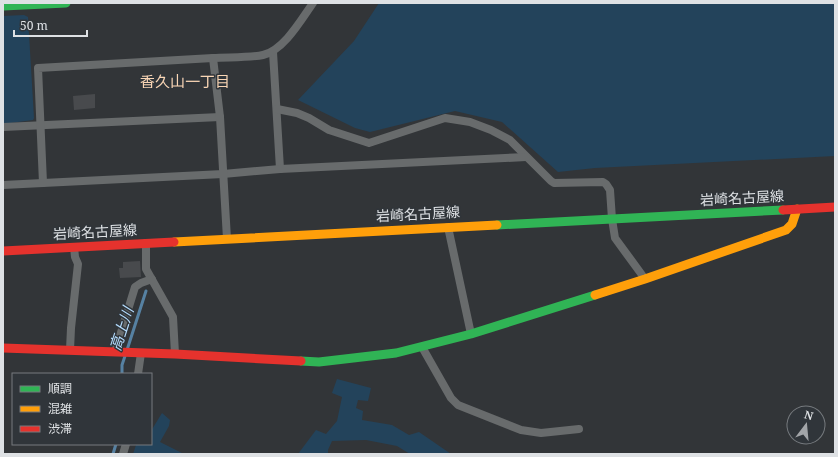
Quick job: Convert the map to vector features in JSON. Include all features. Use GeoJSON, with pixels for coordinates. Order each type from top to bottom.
{"type":"FeatureCollection","features":[{"type":"Feature","properties":{"kind":"street"},"geometry":{"type":"LineString","coordinates":[[3,6],[66,3]]}},
{"type":"Feature","properties":{"kind":"street"},"geometry":{"type":"LineString","coordinates":[[43,183],[38,68],[262,55],[273,52],[285,42],[313,3]]}},
{"type":"Feature","properties":{"kind":"street"},"geometry":{"type":"LineString","coordinates":[[273,52],[280,169]]}},
{"type":"Feature","properties":{"kind":"street"},"geometry":{"type":"LineString","coordinates":[[214,58],[220,117],[227,239]]}},
{"type":"Feature","properties":{"kind":"street"},"geometry":{"type":"LineString","coordinates":[[277,109],[298,113],[330,130],[369,143],[445,118],[470,122],[491,130],[510,140],[554,183],[606,184],[610,190],[614,234],[617,242],[644,279]]}},
{"type":"Feature","properties":{"kind":"street"},"geometry":{"type":"LineString","coordinates":[[3,127],[220,117]]}},
{"type":"Feature","properties":{"kind":"street"},"geometry":{"type":"LineString","coordinates":[[3,185],[526,157]]}},
{"type":"Feature","properties":{"kind":"street","name":"岩崎名古屋線"},"geometry":{"type":"LineString","coordinates":[[3,251],[835,207]]}},
{"type":"Feature","properties":{"kind":"street"},"geometry":{"type":"LineString","coordinates":[[3,348],[175,354],[319,362],[396,353],[471,334],[644,279],[786,230],[790,228],[797,209]]}},
{"type":"Feature","properties":{"kind":"street"},"geometry":{"type":"LineString","coordinates":[[448,227],[471,334]]}},
{"type":"Feature","properties":{"kind":"street"},"geometry":{"type":"LineString","coordinates":[[146,243],[146,268],[173,317],[175,354]]}},
{"type":"Feature","properties":{"kind":"street"},"geometry":{"type":"LineString","coordinates":[[70,350],[78,264],[75,257],[74,247]]}},
{"type":"Feature","properties":{"kind":"street"},"geometry":{"type":"LineString","coordinates":[[122,352],[134,286],[152,279]]}},
{"type":"Feature","properties":{"kind":"street"},"geometry":{"type":"LineString","coordinates":[[422,347],[451,398],[458,405],[522,430],[541,433],[579,429]]}},
{"type":"Feature","properties":{"kind":"street"},"geometry":{"type":"LineString","coordinates":[[138,373],[141,353]]}},
{"type":"Feature","properties":{"kind":"shaded area"},"geometry":{"type":"Polygon","coordinates":[[[379,3],[835,3],[835,156],[595,168],[558,172],[502,122],[455,111],[370,132],[355,128],[298,100],[354,41],[379,3]]]}},
{"type":"Feature","properties":{"kind":"shaded area"},"geometry":{"type":"Polygon","coordinates":[[[24,15],[28,17],[34,118],[33,120],[3,124],[3,16],[24,15]]]}},
{"type":"Feature","properties":{"kind":"shaded area"},"geometry":{"type":"Polygon","coordinates":[[[337,379],[371,388],[368,401],[358,400],[356,408],[363,411],[362,420],[392,425],[409,435],[419,432],[451,454],[410,454],[397,446],[366,440],[332,441],[328,454],[298,454],[316,430],[326,434],[337,421],[342,397],[332,393],[337,379]]]}},
{"type":"Feature","properties":{"kind":"shaded area"},"geometry":{"type":"Polygon","coordinates":[[[162,413],[170,420],[169,426],[160,442],[184,454],[133,454],[136,445],[152,445],[152,429],[162,413]]]}},
{"type":"Feature","properties":{"kind":"building"},"geometry":{"type":"Polygon","coordinates":[[[95,94],[95,108],[74,110],[73,96],[95,94]]]}},
{"type":"Feature","properties":{"kind":"building"},"geometry":{"type":"Polygon","coordinates":[[[140,261],[141,277],[120,278],[119,268],[123,268],[123,262],[140,261]]]}},
{"type":"Feature","properties":{"kind":"waterway","name":"高上川"},"geometry":{"type":"LineString","coordinates":[[127,350],[146,291]]}},
{"type":"Feature","properties":{"kind":"waterway","name":"高上川"},"geometry":{"type":"LineString","coordinates":[[122,373],[122,365],[125,356]]}},
{"type":"Feature","properties":{"kind":"waterway","name":"高上川"},"geometry":{"type":"LineString","coordinates":[[113,454],[116,445]]}},
{"type":"Feature","properties":{"kind":"traffic: fast"},"geometry":{"type":"LineString","coordinates":[[3,6],[66,3]]}},
{"type":"Feature","properties":{"kind":"traffic: fast"},"geometry":{"type":"LineString","coordinates":[[497,225],[783,210]]}},
{"type":"Feature","properties":{"kind":"traffic: fast"},"geometry":{"type":"LineString","coordinates":[[301,361],[319,362],[396,353],[471,334],[595,295]]}},
{"type":"Feature","properties":{"kind":"traffic: slow"},"geometry":{"type":"LineString","coordinates":[[595,295],[786,230],[792,224],[797,209]]}},
{"type":"Feature","properties":{"kind":"traffic: slow"},"geometry":{"type":"LineString","coordinates":[[174,242],[497,225]]}},
{"type":"Feature","properties":{"kind":"traffic: jam"},"geometry":{"type":"LineString","coordinates":[[783,210],[835,207]]}},
{"type":"Feature","properties":{"kind":"traffic: jam"},"geometry":{"type":"LineString","coordinates":[[3,251],[174,242]]}},
{"type":"Feature","properties":{"kind":"traffic: jam"},"geometry":{"type":"LineString","coordinates":[[3,348],[175,354],[301,361]]}},
{"type":"Feature","properties":{"kind":"district","name":"香久山一丁目"},"geometry":{"type":"Point","coordinates":[185,82]}}]}
